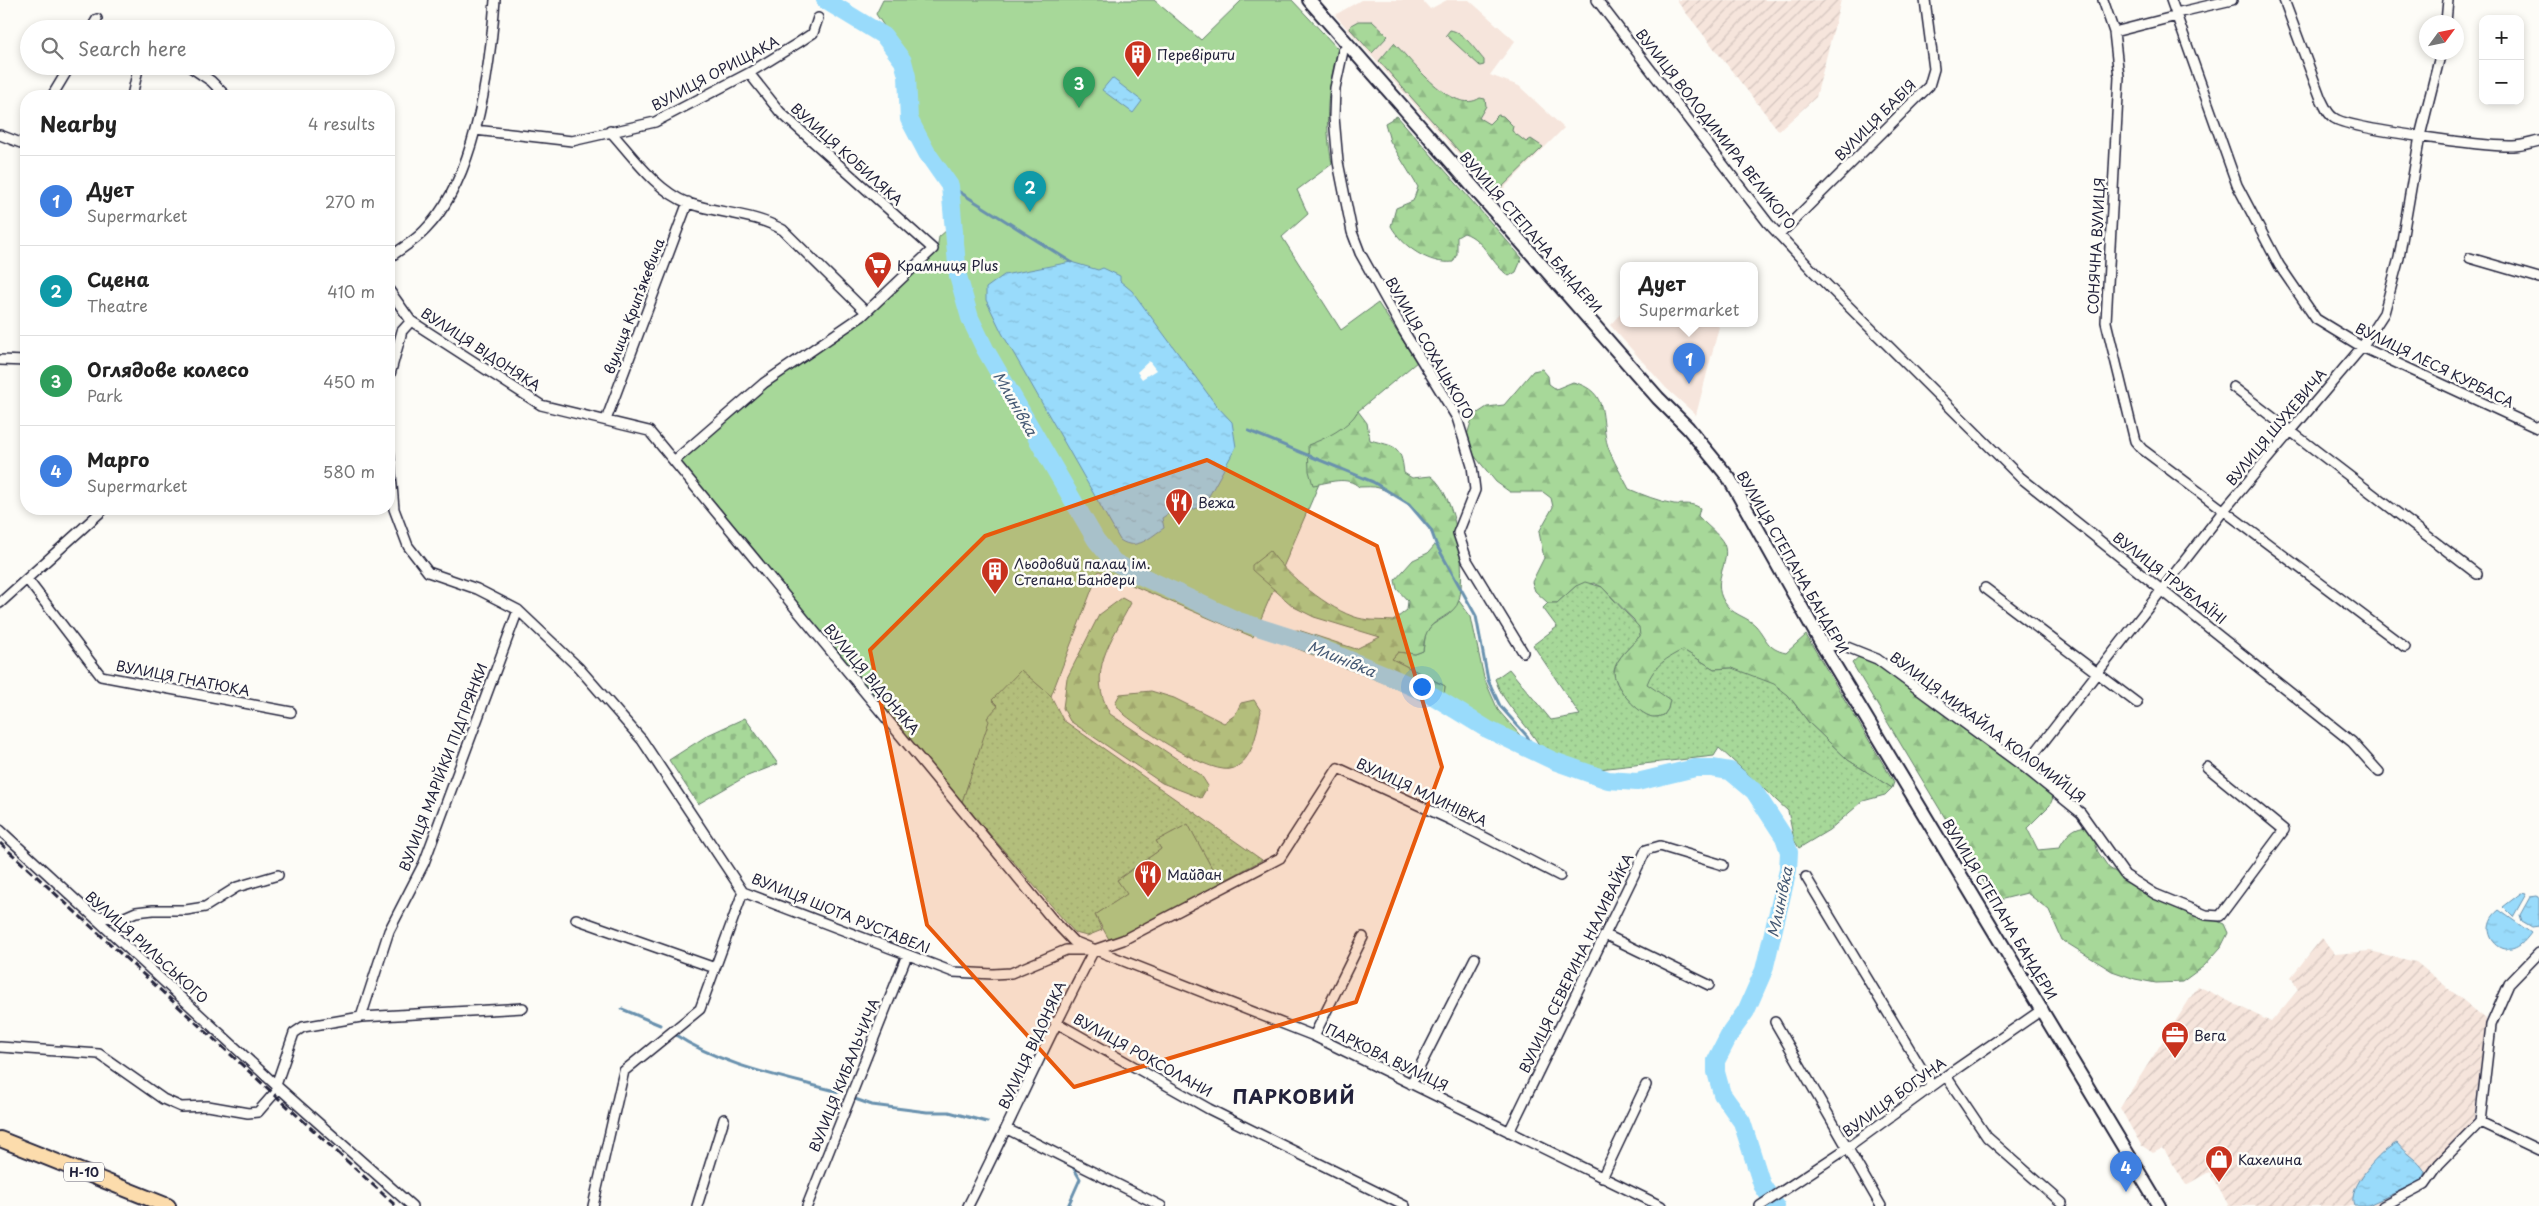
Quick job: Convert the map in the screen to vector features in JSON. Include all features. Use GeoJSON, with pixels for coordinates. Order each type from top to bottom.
{"type":"FeatureCollection","features":[{"type":"Feature","properties":{"kind":"main road","name":"ВУЛИЦЯ СТЕПАНА БАНДЕРИ"},"geometry":{"type":"LineString","coordinates":[[1309,0],[1658,398],[1688,428],[1729,478],[1823,646],[2043,1009],[2159,1206]]}},
{"type":"Feature","properties":{"kind":"main road","name":"Н-10"},"geometry":{"type":"LineString","coordinates":[[0,1139],[168,1206]]}},
{"type":"Feature","properties":{"kind":"street"},"geometry":{"type":"LineString","coordinates":[[395,253],[426,230],[452,192],[475,130],[492,48],[495,0]]}},
{"type":"Feature","properties":{"kind":"street","name":"ВУЛИЦЯ ВОЛОДИМИРА ВЕЛИКОГО"},"geometry":{"type":"LineString","coordinates":[[1597,0],[1780,235],[1945,403]]}},
{"type":"Feature","properties":{"kind":"street","name":"ВУЛИЦЯ БАБІЯ"},"geometry":{"type":"LineString","coordinates":[[1780,235],[1929,86],[1934,69],[1925,0]]}},
{"type":"Feature","properties":{"kind":"street","name":"СОНЯЧНА ВУЛИЦЯ"},"geometry":{"type":"LineString","coordinates":[[2103,0],[2114,32],[2120,77],[2106,322],[2135,441],[2142,449],[2405,647]]}},
{"type":"Feature","properties":{"kind":"street","name":"ВУЛИЦЯ ЛЕСЯ КУРБАСА"},"geometry":{"type":"LineString","coordinates":[[2171,0],[2237,185],[2279,265],[2316,319],[2362,347],[2538,427]]}},
{"type":"Feature","properties":{"kind":"street"},"geometry":{"type":"LineString","coordinates":[[2114,32],[2232,0]]}},
{"type":"Feature","properties":{"kind":"street"},"geometry":{"type":"LineString","coordinates":[[2284,0],[2328,113],[2335,119],[2349,124],[2420,136],[2510,146],[2539,141]]}},
{"type":"Feature","properties":{"kind":"street"},"geometry":{"type":"LineString","coordinates":[[2447,15],[2448,0]]}},
{"type":"Feature","properties":{"kind":"street","name":"ВУЛИЦЯ ОРИЩАКА"},"geometry":{"type":"LineString","coordinates":[[475,130],[572,141],[655,122],[749,73],[813,33],[818,18]]}},
{"type":"Feature","properties":{"kind":"street","name":"ВУЛИЦЯ СОХАЦЬКОГО"},"geometry":{"type":"LineString","coordinates":[[1349,46],[1343,51],[1335,88],[1334,117],[1338,162],[1352,232],[1360,253],[1403,330],[1457,418],[1472,466],[1475,490],[1458,533],[1467,560],[1523,652]]}},
{"type":"Feature","properties":{"kind":"street","name":"ВУЛИЦЯ ШУХЕВИЧА"},"geometry":{"type":"LineString","coordinates":[[2024,767],[2224,510],[2362,347],[2384,313],[2399,258],[2420,136],[2439,60]]}},
{"type":"Feature","properties":{"kind":"street","name":"ВУЛИЦЯ КОБИЛЯКА"},"geometry":{"type":"LineString","coordinates":[[749,73],[780,112],[933,249],[866,312]]}},
{"type":"Feature","properties":{"kind":"street"},"geometry":{"type":"LineString","coordinates":[[56,90],[65,75]]}},
{"type":"Feature","properties":{"kind":"street"},"geometry":{"type":"LineString","coordinates":[[134,90],[138,75]]}},
{"type":"Feature","properties":{"kind":"street"},"geometry":{"type":"LineString","coordinates":[[202,75],[220,90]]}},
{"type":"Feature","properties":{"kind":"street"},"geometry":{"type":"LineString","coordinates":[[610,131],[650,175],[669,192],[688,202],[767,220],[784,230],[866,312],[764,383],[674,461]]}},
{"type":"Feature","properties":{"kind":"street"},"geometry":{"type":"LineString","coordinates":[[0,136],[20,142]]}},
{"type":"Feature","properties":{"kind":"street","name":"вулиця Крипʼякевича"},"geometry":{"type":"LineString","coordinates":[[606,420],[688,202]]}},
{"type":"Feature","properties":{"kind":"street"},"geometry":{"type":"LineString","coordinates":[[2470,258],[2539,278]]}},
{"type":"Feature","properties":{"kind":"street","name":"ВУЛИЦЯ ВІДОНЯКА"},"geometry":{"type":"LineString","coordinates":[[395,298],[411,321],[541,405],[650,431],[1052,919],[1072,941],[1094,950],[1055,1022],[1007,1129],[968,1206]]}},
{"type":"Feature","properties":{"kind":"street"},"geometry":{"type":"LineString","coordinates":[[395,356],[402,331],[411,321]]}},
{"type":"Feature","properties":{"kind":"street"},"geometry":{"type":"LineString","coordinates":[[0,360],[20,361]]}},
{"type":"Feature","properties":{"kind":"street"},"geometry":{"type":"LineString","coordinates":[[2233,387],[2476,574]]}},
{"type":"Feature","properties":{"kind":"street","name":"ВУЛИЦЯ ТРУБЛАЇНІ"},"geometry":{"type":"LineString","coordinates":[[1945,403],[2020,477],[2163,589],[2352,742],[2379,772]]}},
{"type":"Feature","properties":{"kind":"street","name":"ВУЛИЦЯ ШОТА РУСТАВЕЛІ"},"geometry":{"type":"LineString","coordinates":[[395,512],[408,546],[428,572],[477,589],[518,610],[578,667],[642,740],[743,892],[953,972],[1011,973],[1066,950],[1094,950]]}},
{"type":"Feature","properties":{"kind":"street"},"geometry":{"type":"LineString","coordinates":[[0,603],[97,515]]}},
{"type":"Feature","properties":{"kind":"street","name":"ВУЛИЦЯ ГНАТЮКА"},"geometry":{"type":"LineString","coordinates":[[27,580],[100,676],[291,712]]}},
{"type":"Feature","properties":{"kind":"street"},"geometry":{"type":"LineString","coordinates":[[1985,588],[2137,703]]}},
{"type":"Feature","properties":{"kind":"street","name":"ВУЛИЦЯ МАРІЙКИ ПІДГІРЯНКИ"},"geometry":{"type":"LineString","coordinates":[[360,1018],[389,932],[424,863],[518,610]]}},
{"type":"Feature","properties":{"kind":"street","name":"ВУЛИЦЯ МИХАЙЛА КОЛОМИЙЦЯ"},"geometry":{"type":"LineString","coordinates":[[1823,646],[1842,645],[1877,659],[2024,767],[2080,813],[2125,875],[2155,894],[2206,915],[2220,916],[2284,830],[2207,767]]}},
{"type":"Feature","properties":{"kind":"street","name":"ВУЛИЦЯ МЛИНІВКА"},"geometry":{"type":"LineString","coordinates":[[1094,950],[1123,940],[1280,858],[1338,768],[1451,820],[1560,876]]}},
{"type":"Feature","properties":{"kind":"street","name":"ВУЛИЦЯ РИЛЬСЬКОГО"},"geometry":{"type":"LineString","coordinates":[[0,830],[278,1086],[412,1206]]}},
{"type":"Feature","properties":{"kind":"street","name":"ВУЛИЦЯ СЕВЕРИНА НАЛИВАЙКА"},"geometry":{"type":"LineString","coordinates":[[1509,1132],[1646,850],[1660,846],[1723,865]]}},
{"type":"Feature","properties":{"kind":"street"},"geometry":{"type":"LineString","coordinates":[[91,915],[120,919],[136,912],[186,910],[204,907],[237,887],[278,875]]}},
{"type":"Feature","properties":{"kind":"street"},"geometry":{"type":"LineString","coordinates":[[1806,877],[1932,1086]]}},
{"type":"Feature","properties":{"kind":"street"},"geometry":{"type":"LineString","coordinates":[[593,1206],[624,1071],[700,1009],[743,892]]}},
{"type":"Feature","properties":{"kind":"street"},"geometry":{"type":"LineString","coordinates":[[119,939],[120,919]]}},
{"type":"Feature","properties":{"kind":"street"},"geometry":{"type":"LineString","coordinates":[[576,919],[715,968]]}},
{"type":"Feature","properties":{"kind":"street"},"geometry":{"type":"LineString","coordinates":[[1606,935],[1709,985]]}},
{"type":"Feature","properties":{"kind":"street"},"geometry":{"type":"LineString","coordinates":[[1314,1036],[1363,937]]}},
{"type":"Feature","properties":{"kind":"street","name":"ПАРКОВА ВУЛИЦЯ"},"geometry":{"type":"LineString","coordinates":[[1094,950],[1314,1036],[1661,1206]]}},
{"type":"Feature","properties":{"kind":"street"},"geometry":{"type":"LineString","coordinates":[[2383,1206],[2425,1184],[2439,1164],[2480,1122],[2490,1025],[2509,984],[2539,953]]}},
{"type":"Feature","properties":{"kind":"street","name":"ВУЛИЦЯ КИБАЛЬЧИЧА"},"geometry":{"type":"LineString","coordinates":[[807,1206],[908,955]]}},
{"type":"Feature","properties":{"kind":"street"},"geometry":{"type":"LineString","coordinates":[[1411,1084],[1475,958]]}},
{"type":"Feature","properties":{"kind":"street"},"geometry":{"type":"LineString","coordinates":[[0,1047],[100,1054],[163,1099],[181,1107],[208,1106],[248,1113],[258,1112],[278,1086],[294,1034],[298,1030],[310,1025],[360,1018],[523,1008]]}},
{"type":"Feature","properties":{"kind":"street","name":"ВУЛИЦЯ БОГУНА"},"geometry":{"type":"LineString","coordinates":[[1762,1205],[1846,1149],[1946,1076],[2043,1009]]}},
{"type":"Feature","properties":{"kind":"street","name":"ВУЛИЦЯ РОКСОЛАНИ"},"geometry":{"type":"LineString","coordinates":[[1055,1022],[1209,1109],[1405,1206]]}},
{"type":"Feature","properties":{"kind":"street"},"geometry":{"type":"LineString","coordinates":[[1775,1022],[1846,1149],[1881,1206]]}},
{"type":"Feature","properties":{"kind":"street"},"geometry":{"type":"LineString","coordinates":[[1946,1076],[1986,1137],[2062,1203]]}},
{"type":"Feature","properties":{"kind":"street"},"geometry":{"type":"LineString","coordinates":[[1602,1178],[1646,1085]]}},
{"type":"Feature","properties":{"kind":"street"},"geometry":{"type":"LineString","coordinates":[[697,1206],[724,1119]]}},
{"type":"Feature","properties":{"kind":"street"},"geometry":{"type":"LineString","coordinates":[[2480,1122],[2539,1150]]}},
{"type":"Feature","properties":{"kind":"street"},"geometry":{"type":"LineString","coordinates":[[1007,1129],[1161,1206]]}},
{"type":"Feature","properties":{"kind":"highlighted area"},"geometry":{"type":"Polygon","coordinates":[[[1207,460],[1377,546],[1442,767],[1356,1002],[1074,1087],[927,925],[870,650],[985,536],[1207,460]]]}},
{"type":"Feature","properties":{"kind":"shaded area"},"geometry":{"type":"Polygon","coordinates":[[[1361,0],[1422,0],[1430,9],[1447,0],[1469,0],[1515,41],[1490,75],[1519,86],[1564,128],[1496,196],[1335,15],[1361,0]]]}},
{"type":"Feature","properties":{"kind":"shaded area"},"geometry":{"type":"Polygon","coordinates":[[[1676,0],[1841,0],[1816,97],[1779,131],[1676,0]]]}},
{"type":"Feature","properties":{"kind":"shaded area"},"geometry":{"type":"Polygon","coordinates":[[[1620,314],[1620,327],[1719,327],[1696,415],[1666,388],[1610,325],[1620,314]]]}},
{"type":"Feature","properties":{"kind":"shaded area"},"geometry":{"type":"Polygon","coordinates":[[[2322,938],[2335,954],[2370,951],[2416,962],[2486,1019],[2473,1125],[2427,1188],[2393,1206],[2229,1206],[2209,1172],[2186,1185],[2163,1148],[2153,1153],[2141,1145],[2120,1108],[2198,986],[2271,1022],[2298,990],[2291,977],[2322,938]]]}},
{"type":"Feature","properties":{"kind":"green space"},"geometry":{"type":"Polygon","coordinates":[[[883,0],[1154,0],[1201,40],[1242,0],[1292,0],[1338,49],[1331,79],[1327,120],[1332,164],[1297,190],[1308,214],[1282,237],[1341,330],[1378,303],[1417,362],[1358,411],[1350,423],[1325,470],[1253,637],[1099,571],[1051,696],[1021,671],[992,701],[998,706],[990,721],[962,802],[681,461],[770,385],[873,313],[937,250],[939,237],[948,229],[947,173],[914,118],[909,64],[876,14],[883,0]]]}},
{"type":"Feature","properties":{"kind":"green space"},"geometry":{"type":"Polygon","coordinates":[[[1358,21],[1372,21],[1388,36],[1372,53],[1350,29],[1351,25],[1358,21]]]}},
{"type":"Feature","properties":{"kind":"green space"},"geometry":{"type":"Polygon","coordinates":[[[1450,30],[1460,34],[1469,42],[1484,60],[1484,65],[1480,66],[1446,35],[1450,30]]]}},
{"type":"Feature","properties":{"kind":"green space"},"geometry":{"type":"Polygon","coordinates":[[[1394,43],[1422,73],[1446,93],[1458,100],[1469,102],[1480,98],[1485,99],[1486,106],[1479,118],[1489,124],[1498,115],[1503,116],[1513,126],[1512,131],[1526,142],[1531,139],[1543,147],[1496,193],[1379,61],[1394,43]]]}},
{"type":"Feature","properties":{"kind":"green space"},"geometry":{"type":"Polygon","coordinates":[[[1397,116],[1522,258],[1516,272],[1509,276],[1483,246],[1464,233],[1457,237],[1457,254],[1453,262],[1444,262],[1417,253],[1396,233],[1391,226],[1396,208],[1413,201],[1418,187],[1390,141],[1385,123],[1397,116]]]}},
{"type":"Feature","properties":{"kind":"green space"},"geometry":{"type":"Polygon","coordinates":[[[1542,369],[1548,376],[1549,384],[1556,389],[1573,382],[1585,386],[1593,392],[1601,407],[1608,447],[1629,489],[1662,501],[1674,504],[1690,504],[1700,508],[1698,516],[1722,540],[1726,551],[1720,589],[1722,598],[1728,607],[1753,623],[1768,643],[1780,651],[1786,653],[1806,635],[1894,782],[1892,788],[1848,760],[1809,723],[1788,695],[1732,668],[1714,669],[1683,650],[1668,709],[1664,715],[1658,717],[1651,717],[1643,713],[1621,691],[1614,671],[1621,657],[1640,636],[1634,620],[1602,587],[1594,583],[1576,586],[1557,603],[1548,603],[1535,591],[1532,582],[1544,558],[1539,532],[1553,507],[1551,498],[1543,492],[1510,492],[1496,482],[1473,454],[1467,435],[1473,416],[1487,407],[1504,405],[1533,371],[1542,369]]]}},
{"type":"Feature","properties":{"kind":"green space"},"geometry":{"type":"Polygon","coordinates":[[[1358,411],[1367,423],[1370,440],[1395,448],[1401,457],[1404,473],[1412,478],[1431,476],[1440,485],[1453,515],[1462,570],[1457,605],[1430,627],[1425,636],[1423,651],[1415,654],[1398,652],[1392,659],[1445,686],[1444,695],[1430,701],[1283,643],[1289,631],[1298,630],[1356,649],[1380,637],[1314,617],[1294,607],[1252,570],[1252,565],[1270,551],[1298,581],[1322,600],[1347,614],[1362,619],[1393,621],[1407,610],[1408,601],[1397,589],[1395,580],[1413,560],[1428,553],[1436,544],[1427,526],[1406,503],[1388,492],[1375,487],[1359,487],[1349,481],[1313,485],[1309,471],[1308,445],[1329,436],[1343,427],[1358,411]]]}},
{"type":"Feature","properties":{"kind":"green space"},"geometry":{"type":"Polygon","coordinates":[[[1585,582],[1602,587],[1639,627],[1640,636],[1621,657],[1614,671],[1617,684],[1637,709],[1651,717],[1664,715],[1670,700],[1647,684],[1653,672],[1661,663],[1683,650],[1714,669],[1732,668],[1774,684],[1788,695],[1809,723],[1848,760],[1892,788],[1885,795],[1863,801],[1829,830],[1799,848],[1794,840],[1788,811],[1719,748],[1714,756],[1599,769],[1541,748],[1504,698],[1495,679],[1509,669],[1551,720],[1580,715],[1533,645],[1557,627],[1543,608],[1548,603],[1557,603],[1576,586],[1585,582]]]}},
{"type":"Feature","properties":{"kind":"green space"},"geometry":{"type":"Polygon","coordinates":[[[1122,598],[1131,603],[1104,657],[1100,684],[1103,698],[1110,714],[1201,775],[1208,786],[1201,798],[1162,783],[1070,721],[1063,708],[1067,678],[1099,615],[1122,598]]]}},
{"type":"Feature","properties":{"kind":"green space"},"geometry":{"type":"Polygon","coordinates":[[[1459,601],[1471,617],[1484,678],[1498,710],[1526,742],[1487,724],[1444,695],[1445,686],[1392,659],[1398,652],[1415,654],[1423,651],[1426,632],[1432,625],[1448,615],[1459,601]]]}},
{"type":"Feature","properties":{"kind":"green space"},"geometry":{"type":"Polygon","coordinates":[[[1862,654],[1877,659],[2054,795],[2050,805],[2027,828],[2038,850],[2059,848],[2075,829],[2090,826],[2098,852],[2109,868],[2150,893],[2224,924],[2228,933],[2221,947],[2204,966],[2182,982],[2156,983],[2135,979],[2112,971],[2062,940],[2049,910],[2027,893],[1995,901],[1852,663],[1862,654]]]}},
{"type":"Feature","properties":{"kind":"green space"},"geometry":{"type":"Polygon","coordinates":[[[1021,670],[1051,696],[1063,720],[1262,860],[1220,883],[1188,824],[1156,841],[1161,849],[1117,880],[1127,894],[1095,915],[1102,930],[1087,936],[1075,933],[962,802],[989,721],[987,718],[998,706],[992,700],[1021,670]]]}},
{"type":"Feature","properties":{"kind":"green space"},"geometry":{"type":"Polygon","coordinates":[[[1151,691],[1174,698],[1224,723],[1235,715],[1241,703],[1254,700],[1261,711],[1254,743],[1246,758],[1234,768],[1224,769],[1210,766],[1161,741],[1124,714],[1115,703],[1120,694],[1151,691]]]}},
{"type":"Feature","properties":{"kind":"green space"},"geometry":{"type":"Polygon","coordinates":[[[745,718],[778,764],[745,777],[698,804],[669,760],[708,735],[745,718]]]}},
{"type":"Feature","properties":{"kind":"green space"},"geometry":{"type":"Polygon","coordinates":[[[1188,823],[1220,883],[1124,937],[1110,941],[1095,915],[1126,894],[1117,880],[1161,849],[1156,841],[1188,823]]]}},
{"type":"Feature","properties":{"kind":"water"},"geometry":{"type":"Polygon","coordinates":[[[1112,78],[1142,101],[1133,113],[1102,90],[1112,78]]]}},
{"type":"Feature","properties":{"kind":"water"},"geometry":{"type":"Polygon","coordinates":[[[1071,262],[1098,270],[1103,268],[1120,276],[1120,281],[1132,291],[1216,405],[1232,422],[1236,447],[1204,505],[1188,512],[1183,504],[1162,518],[1164,528],[1138,544],[1126,543],[1120,540],[1002,333],[986,300],[986,288],[1004,275],[1071,262]]]}},
{"type":"Feature","properties":{"kind":"water"},"geometry":{"type":"Polygon","coordinates":[[[2521,893],[2526,894],[2513,917],[2503,907],[2521,893]]]}},
{"type":"Feature","properties":{"kind":"water"},"geometry":{"type":"Polygon","coordinates":[[[2530,897],[2539,897],[2539,926],[2532,927],[2522,921],[2520,915],[2530,897]]]}},
{"type":"Feature","properties":{"kind":"water"},"geometry":{"type":"Polygon","coordinates":[[[2499,910],[2531,933],[2521,944],[2512,949],[2504,949],[2498,946],[2490,933],[2489,925],[2492,917],[2499,910]]]}},
{"type":"Feature","properties":{"kind":"water"},"geometry":{"type":"Polygon","coordinates":[[[2397,1143],[2425,1172],[2421,1181],[2366,1206],[2354,1206],[2355,1190],[2366,1170],[2382,1153],[2397,1143]]]}},
{"type":"Feature","properties":{"kind":"pier"},"geometry":{"type":"Polygon","coordinates":[[[1149,361],[1156,370],[1142,379],[1137,372],[1149,361]]]}},
{"type":"Feature","properties":{"kind":"waterway","name":"Млинівка"},"geometry":{"type":"LineString","coordinates":[[825,0],[884,36],[903,61],[907,76],[909,119],[927,153],[950,186],[958,276],[970,318],[985,349],[1096,540],[1114,562],[1236,620],[1311,644],[1433,696],[1487,729],[1554,761],[1608,780],[1637,782],[1695,768],[1712,768],[1730,771],[1754,791],[1784,837],[1789,852],[1788,870],[1764,970],[1746,1011],[1731,1032],[1716,1061],[1716,1072],[1722,1094],[1742,1122],[1762,1185],[1776,1206]]}},
{"type":"Feature","properties":{"kind":"waterway"},"geometry":{"type":"LineString","coordinates":[[950,186],[1071,262]]}},
{"type":"Feature","properties":{"kind":"waterway"},"geometry":{"type":"LineString","coordinates":[[1249,431],[1373,482],[1409,504],[1431,530],[1436,544],[1476,616],[1488,680],[1500,706],[1527,736],[1536,753]]}},
{"type":"Feature","properties":{"kind":"waterway"},"geometry":{"type":"LineString","coordinates":[[622,1009],[660,1025]]}},
{"type":"Feature","properties":{"kind":"waterway"},"geometry":{"type":"LineString","coordinates":[[674,1034],[693,1045],[733,1062],[839,1092]]}},
{"type":"Feature","properties":{"kind":"waterway"},"geometry":{"type":"LineString","coordinates":[[855,1099],[872,1105],[927,1112],[949,1112],[987,1122]]}},
{"type":"Feature","properties":{"kind":"waterway"},"geometry":{"type":"LineString","coordinates":[[1056,1158],[1073,1167],[1080,1179],[1068,1206]]}},
{"type":"Feature","properties":{"kind":"railway"},"geometry":{"type":"LineString","coordinates":[[0,843],[396,1206]]}},
{"type":"Feature","properties":{"kind":"place","name":"Перевірити"},"geometry":{"type":"Point","coordinates":[1138,78]}},
{"type":"Feature","properties":{"kind":"place","name":"Оглядове колесо"},"geometry":{"type":"Point","coordinates":[1079,108]}},
{"type":"Feature","properties":{"kind":"place","name":"Сцена"},"geometry":{"type":"Point","coordinates":[1030,212]}},
{"type":"Feature","properties":{"kind":"place","name":"Крамниця Plus"},"geometry":{"type":"Point","coordinates":[878,289]}},
{"type":"Feature","properties":{"kind":"place","name":"Дует"},"geometry":{"type":"Point","coordinates":[1689,384]}},
{"type":"Feature","properties":{"kind":"place","name":"Вежа"},"geometry":{"type":"Point","coordinates":[1179,526]}},
{"type":"Feature","properties":{"kind":"place","name":"Льодовий палац ім. Степана Бандери"},"geometry":{"type":"Point","coordinates":[995,595]}},
{"type":"Feature","properties":{"kind":"place","name":"Майдан"},"geometry":{"type":"Point","coordinates":[1148,898]}},
{"type":"Feature","properties":{"kind":"place","name":"Вега"},"geometry":{"type":"Point","coordinates":[2175,1059]}},
{"type":"Feature","properties":{"kind":"place","name":"Кахелина"},"geometry":{"type":"Point","coordinates":[2219,1183]}},
{"type":"Feature","properties":{"kind":"place","name":"Марго"},"geometry":{"type":"Point","coordinates":[2126,1192]}},
{"type":"Feature","properties":{"kind":"district","name":"ПАРКОВИЙ"},"geometry":{"type":"Point","coordinates":[1294,1096]}}]}
